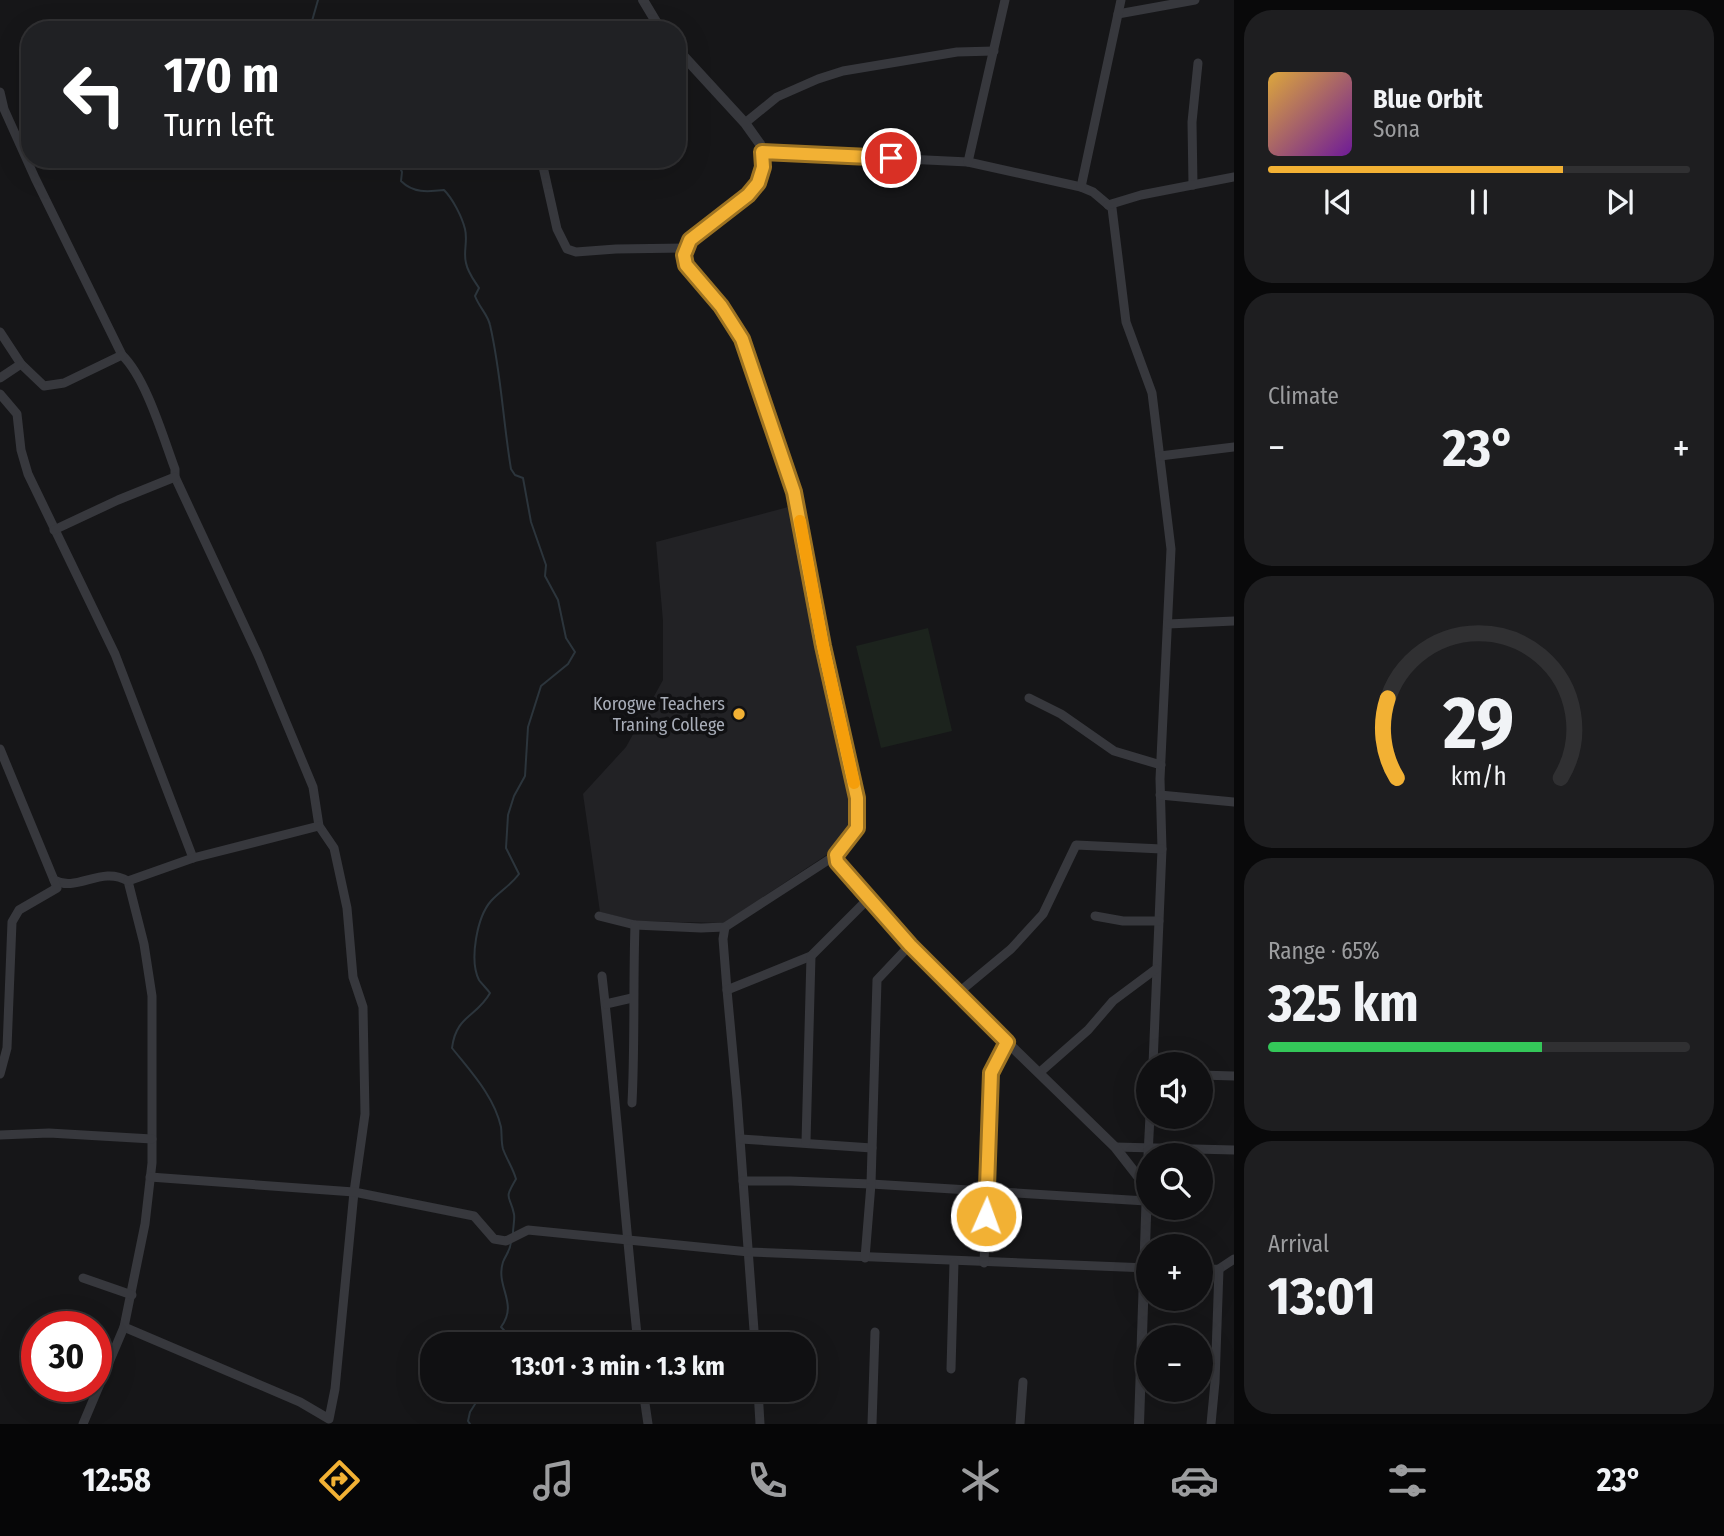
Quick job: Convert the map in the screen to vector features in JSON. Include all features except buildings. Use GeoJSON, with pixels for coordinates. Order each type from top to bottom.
{"type":"FeatureCollection","features":[{"type":"Feature","properties":{"kind":"street"},"geometry":{"type":"LineString","coordinates":[[643,0],[656,21]]}},
{"type":"Feature","properties":{"kind":"street"},"geometry":{"type":"LineString","coordinates":[[968,162],[1005,0]]}},
{"type":"Feature","properties":{"kind":"street"},"geometry":{"type":"LineString","coordinates":[[1082,187],[1121,0]]}},
{"type":"Feature","properties":{"kind":"street"},"geometry":{"type":"LineString","coordinates":[[1118,14],[1195,0]]}},
{"type":"Feature","properties":{"kind":"street"},"geometry":{"type":"LineString","coordinates":[[745,123],[777,97],[844,71],[957,52],[994,51]]}},
{"type":"Feature","properties":{"kind":"street"},"geometry":{"type":"LineString","coordinates":[[599,916],[635,925],[725,927],[836,855],[857,828],[857,798],[823,646],[794,492],[742,339],[721,306],[686,265],[685,248],[690,240],[748,195],[758,183],[763,167],[762,152],[760,144],[745,123],[686,59]]}},
{"type":"Feature","properties":{"kind":"street"},"geometry":{"type":"LineString","coordinates":[[1193,185],[1192,122],[1198,63]]}},
{"type":"Feature","properties":{"kind":"street"},"geometry":{"type":"LineString","coordinates":[[0,92],[4,109],[21,147]]}},
{"type":"Feature","properties":{"kind":"street"},"geometry":{"type":"LineString","coordinates":[[762,152],[968,162],[1082,187],[1093,192],[1112,208],[1126,322],[1152,393],[1171,549],[1161,765],[1162,849],[1153,1052]]}},
{"type":"Feature","properties":{"kind":"street"},"geometry":{"type":"LineString","coordinates":[[31,168],[122,355],[129,361],[142,385],[176,477],[268,679],[313,787],[319,827],[334,848],[347,908],[353,977],[363,1006],[365,1114],[354,1192],[335,1390],[328,1421]]}},
{"type":"Feature","properties":{"kind":"street"},"geometry":{"type":"LineString","coordinates":[[543,168],[557,229],[567,249],[576,252],[616,248],[685,248]]}},
{"type":"Feature","properties":{"kind":"street"},"geometry":{"type":"LineString","coordinates":[[1108,205],[1141,195],[1234,177]]}},
{"type":"Feature","properties":{"kind":"street"},"geometry":{"type":"LineString","coordinates":[[0,332],[21,364],[44,386],[64,383],[122,355]]}},
{"type":"Feature","properties":{"kind":"street"},"geometry":{"type":"LineString","coordinates":[[0,378],[21,364]]}},
{"type":"Feature","properties":{"kind":"street"},"geometry":{"type":"LineString","coordinates":[[0,394],[17,414],[21,450],[28,474],[115,654],[193,859]]}},
{"type":"Feature","properties":{"kind":"street"},"geometry":{"type":"LineString","coordinates":[[1160,456],[1234,447]]}},
{"type":"Feature","properties":{"kind":"street"},"geometry":{"type":"LineString","coordinates":[[54,530],[176,477]]}},
{"type":"Feature","properties":{"kind":"street"},"geometry":{"type":"LineString","coordinates":[[1168,624],[1234,621]]}},
{"type":"Feature","properties":{"kind":"street"},"geometry":{"type":"LineString","coordinates":[[1029,698],[1061,714],[1114,751],[1161,765]]}},
{"type":"Feature","properties":{"kind":"street"},"geometry":{"type":"LineString","coordinates":[[0,749],[57,888],[19,910],[12,922],[7,1048],[0,1074]]}},
{"type":"Feature","properties":{"kind":"street"},"geometry":{"type":"LineString","coordinates":[[1160,796],[1234,803]]}},
{"type":"Feature","properties":{"kind":"street"},"geometry":{"type":"LineString","coordinates":[[128,880],[193,859],[319,827]]}},
{"type":"Feature","properties":{"kind":"street"},"geometry":{"type":"LineString","coordinates":[[958,993],[1011,949],[1043,914],[1076,845],[1162,849]]}},
{"type":"Feature","properties":{"kind":"street"},"geometry":{"type":"LineString","coordinates":[[836,855],[841,869],[910,945],[1136,1171]]}},
{"type":"Feature","properties":{"kind":"street"},"geometry":{"type":"LineString","coordinates":[[54,880],[60,884],[69,884],[107,874],[119,875],[128,880],[144,944],[152,996],[152,1139],[145,1224],[124,1327],[83,1424]]}},
{"type":"Feature","properties":{"kind":"street"},"geometry":{"type":"LineString","coordinates":[[727,990],[811,956],[868,899]]}},
{"type":"Feature","properties":{"kind":"street"},"geometry":{"type":"LineString","coordinates":[[1095,916],[1158,921]]}},
{"type":"Feature","properties":{"kind":"street"},"geometry":{"type":"LineString","coordinates":[[632,1103],[635,925]]}},
{"type":"Feature","properties":{"kind":"street"},"geometry":{"type":"LineString","coordinates":[[725,927],[723,939],[754,1332]]}},
{"type":"Feature","properties":{"kind":"street"},"geometry":{"type":"LineString","coordinates":[[865,1258],[871,1184],[877,980],[910,945]]}},
{"type":"Feature","properties":{"kind":"street"},"geometry":{"type":"LineString","coordinates":[[806,1142],[811,956]]}},
{"type":"Feature","properties":{"kind":"street"},"geometry":{"type":"LineString","coordinates":[[1039,1073],[1088,1030],[1113,1001],[1156,969]]}},
{"type":"Feature","properties":{"kind":"street"},"geometry":{"type":"LineString","coordinates":[[602,976],[615,1081],[637,1332]]}},
{"type":"Feature","properties":{"kind":"street"},"geometry":{"type":"LineString","coordinates":[[606,1004],[632,998]]}},
{"type":"Feature","properties":{"kind":"street"},"geometry":{"type":"LineString","coordinates":[[984,1263],[991,1073],[1007,1042]]}},
{"type":"Feature","properties":{"kind":"street"},"geometry":{"type":"LineString","coordinates":[[1213,1075],[1234,1076]]}},
{"type":"Feature","properties":{"kind":"street"},"geometry":{"type":"LineString","coordinates":[[0,1135],[49,1133],[152,1139]]}},
{"type":"Feature","properties":{"kind":"street"},"geometry":{"type":"LineString","coordinates":[[740,1139],[872,1148]]}},
{"type":"Feature","properties":{"kind":"street"},"geometry":{"type":"LineString","coordinates":[[1115,1147],[1136,1149]]}},
{"type":"Feature","properties":{"kind":"street"},"geometry":{"type":"LineString","coordinates":[[1213,1150],[1234,1150]]}},
{"type":"Feature","properties":{"kind":"street"},"geometry":{"type":"LineString","coordinates":[[150,1177],[354,1192],[474,1216],[494,1239],[506,1241],[528,1230],[749,1252],[1136,1268]]}},
{"type":"Feature","properties":{"kind":"street"},"geometry":{"type":"LineString","coordinates":[[744,1181],[871,1184],[1136,1200]]}},
{"type":"Feature","properties":{"kind":"street"},"geometry":{"type":"LineString","coordinates":[[1213,1269],[1219,1269],[1234,1259]]}},
{"type":"Feature","properties":{"kind":"street"},"geometry":{"type":"LineString","coordinates":[[951,1369],[954,1262]]}},
{"type":"Feature","properties":{"kind":"street"},"geometry":{"type":"LineString","coordinates":[[1210,1424],[1215,1382],[1219,1269]]}},
{"type":"Feature","properties":{"kind":"street"},"geometry":{"type":"LineString","coordinates":[[83,1278],[132,1295]]}},
{"type":"Feature","properties":{"kind":"street"},"geometry":{"type":"LineString","coordinates":[[1139,1424],[1144,1311]]}},
{"type":"Feature","properties":{"kind":"street"},"geometry":{"type":"LineString","coordinates":[[124,1327],[275,1391],[328,1421],[340,1424]]}},
{"type":"Feature","properties":{"kind":"street"},"geometry":{"type":"LineString","coordinates":[[872,1424],[875,1332]]}},
{"type":"Feature","properties":{"kind":"street"},"geometry":{"type":"LineString","coordinates":[[1020,1424],[1023,1382]]}},
{"type":"Feature","properties":{"kind":"street"},"geometry":{"type":"LineString","coordinates":[[645,1402],[648,1424]]}},
{"type":"Feature","properties":{"kind":"street"},"geometry":{"type":"LineString","coordinates":[[759,1402],[760,1424]]}},
{"type":"Feature","properties":{"kind":"shaded area","name":"Korogwe Teachers Traning College"},"geometry":{"type":"Polygon","coordinates":[[[792,506],[852,798],[853,827],[831,852],[724,923],[636,921],[600,912],[583,794],[626,747],[663,680],[663,621],[656,542],[792,506]]]}},
{"type":"Feature","properties":{"kind":"shaded area"},"geometry":{"type":"Polygon","coordinates":[[[928,628],[952,731],[881,748],[856,646],[928,628]]]}},
{"type":"Feature","properties":{"kind":"waterway"},"geometry":{"type":"LineString","coordinates":[[312,21],[318,0]]}},
{"type":"Feature","properties":{"kind":"waterway"},"geometry":{"type":"LineString","coordinates":[[400,168],[401,181],[410,188],[421,191],[444,190],[464,224],[466,263],[479,288],[475,296],[489,321],[494,343],[511,469],[515,475],[523,478],[531,522],[546,565],[545,576],[558,600],[566,638],[575,652],[568,664],[541,686],[528,727],[525,776],[508,815],[506,848],[519,874],[491,901],[482,917],[476,939],[476,972],[490,993],[462,1022],[452,1048],[481,1085],[498,1116],[503,1149],[516,1179],[509,1194],[514,1216],[513,1233]]}},
{"type":"Feature","properties":{"kind":"waterway"},"geometry":{"type":"LineString","coordinates":[[506,1332],[501,1327],[508,1310],[501,1271],[511,1242]]}},
{"type":"Feature","properties":{"kind":"waterway"},"geometry":{"type":"LineString","coordinates":[[470,1424],[470,1412],[476,1402]]}},
{"type":"Feature","properties":{"kind":"slow traffic"},"geometry":{"type":"LineString","coordinates":[[800,521],[823,646],[854,783]]}},
{"type":"Feature","properties":{"kind":"place","name":"Korogwe Teachers Traning College"},"geometry":{"type":"Point","coordinates":[739,714]}},
{"type":"Feature","properties":{"kind":"route"},"geometry":{"type":"LineString","coordinates":[[891,158],[762,152],[763,167],[758,183],[748,195],[690,240],[684,255],[686,265],[721,306],[742,339],[794,492],[823,646],[857,798],[857,828],[836,855],[837,862],[910,945],[1007,1042],[991,1073],[986,1216]]}}]}
